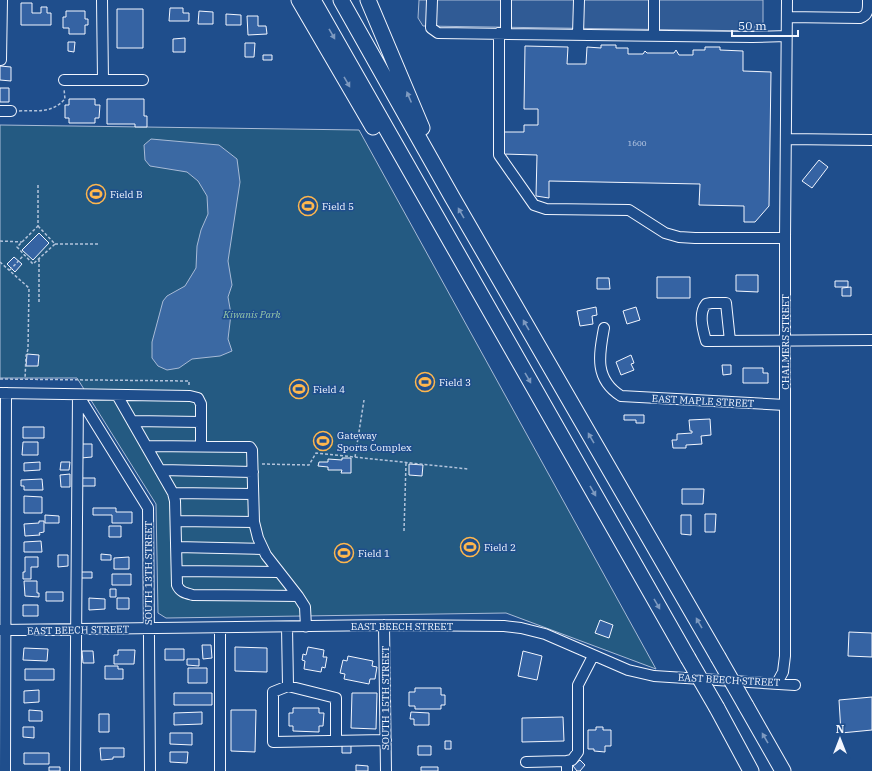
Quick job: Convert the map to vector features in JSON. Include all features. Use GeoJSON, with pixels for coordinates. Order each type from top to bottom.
{"type":"FeatureCollection","features":[{"type":"Feature","properties":{"kind":"highway"},"geometry":{"type":"LineString","coordinates":[[299,0],[408,186],[514,354]]}},
{"type":"Feature","properties":{"kind":"highway"},"geometry":{"type":"LineString","coordinates":[[313,0],[717,708],[751,771]]}},
{"type":"Feature","properties":{"kind":"highway"},"geometry":{"type":"LineString","coordinates":[[341,0],[452,197],[783,771]]}},
{"type":"Feature","properties":{"kind":"highway"},"geometry":{"type":"LineString","coordinates":[[368,0],[452,197]]}},
{"type":"Feature","properties":{"kind":"street"},"geometry":{"type":"LineString","coordinates":[[2,0],[2,60]]}},
{"type":"Feature","properties":{"kind":"street"},"geometry":{"type":"LineString","coordinates":[[102,0],[103,80]]}},
{"type":"Feature","properties":{"kind":"street"},"geometry":{"type":"LineString","coordinates":[[432,0],[432,28],[438,33],[752,37],[787,36]]}},
{"type":"Feature","properties":{"kind":"street"},"geometry":{"type":"LineString","coordinates":[[506,0],[502,33],[499,155],[534,205],[546,209],[629,210],[665,233],[680,237],[785,238]]}},
{"type":"Feature","properties":{"kind":"street"},"geometry":{"type":"LineString","coordinates":[[578,34],[579,0]]}},
{"type":"Feature","properties":{"kind":"street"},"geometry":{"type":"LineString","coordinates":[[654,0],[654,36]]}},
{"type":"Feature","properties":{"kind":"street","name":"CHALMERS STREET"},"geometry":{"type":"LineString","coordinates":[[777,683],[783,672],[785,656],[785,238],[787,0]]}},
{"type":"Feature","properties":{"kind":"street"},"geometry":{"type":"LineString","coordinates":[[787,17],[865,17],[867,14],[868,0]]}},
{"type":"Feature","properties":{"kind":"street"},"geometry":{"type":"LineString","coordinates":[[64,80],[143,80]]}},
{"type":"Feature","properties":{"kind":"street"},"geometry":{"type":"LineString","coordinates":[[0,111],[11,111]]}},
{"type":"Feature","properties":{"kind":"street"},"geometry":{"type":"LineString","coordinates":[[786,139],[872,140]]}},
{"type":"Feature","properties":{"kind":"street","name":"EAST MAPLE STREET"},"geometry":{"type":"LineString","coordinates":[[604,328],[599,356],[601,371],[608,385],[621,396],[785,405]]}},
{"type":"Feature","properties":{"kind":"street"},"geometry":{"type":"LineString","coordinates":[[730,341],[872,340]]}},
{"type":"Feature","properties":{"kind":"street"},"geometry":{"type":"LineString","coordinates":[[5,771],[3,630],[3,393],[190,396],[198,398],[200,404],[201,446]]}},
{"type":"Feature","properties":{"kind":"street"},"geometry":{"type":"LineString","coordinates":[[75,771],[78,395]]}},
{"type":"Feature","properties":{"kind":"street","name":"SOUTH 13TH STREET"},"geometry":{"type":"LineString","coordinates":[[78,395],[148,508],[150,771]]}},
{"type":"Feature","properties":{"kind":"street"},"geometry":{"type":"LineString","coordinates":[[117,395],[173,493],[176,521],[176,572],[177,585],[179,588],[184,593],[188,594],[298,596]]}},
{"type":"Feature","properties":{"kind":"street"},"geometry":{"type":"LineString","coordinates":[[132,421],[201,422]]}},
{"type":"Feature","properties":{"kind":"street"},"geometry":{"type":"LineString","coordinates":[[146,446],[250,447],[252,450],[254,522],[258,538],[266,555],[305,607],[306,627]]}},
{"type":"Feature","properties":{"kind":"street"},"geometry":{"type":"LineString","coordinates":[[161,470],[252,468]]}},
{"type":"Feature","properties":{"kind":"street"},"geometry":{"type":"LineString","coordinates":[[173,493],[253,494]]}},
{"type":"Feature","properties":{"kind":"street"},"geometry":{"type":"LineString","coordinates":[[176,521],[254,522]]}},
{"type":"Feature","properties":{"kind":"street"},"geometry":{"type":"LineString","coordinates":[[176,547],[263,549]]}},
{"type":"Feature","properties":{"kind":"street"},"geometry":{"type":"LineString","coordinates":[[176,572],[279,572]]}},
{"type":"Feature","properties":{"kind":"street","name":"EAST BEECH STREET"},"geometry":{"type":"LineString","coordinates":[[3,630],[384,625],[504,626],[521,628],[545,634],[628,670],[654,676],[795,684]]}},
{"type":"Feature","properties":{"kind":"street","name":"SOUTH 15TH STREET"},"geometry":{"type":"LineString","coordinates":[[384,625],[386,771]]}},
{"type":"Feature","properties":{"kind":"street"},"geometry":{"type":"LineString","coordinates":[[287,627],[288,686]]}},
{"type":"Feature","properties":{"kind":"street"},"geometry":{"type":"LineString","coordinates":[[220,628],[220,771]]}},
{"type":"Feature","properties":{"kind":"street"},"geometry":{"type":"LineString","coordinates":[[526,762],[567,766],[578,752],[578,685],[593,656]]}},
{"type":"Feature","properties":{"kind":"street"},"geometry":{"type":"LineString","coordinates":[[336,741],[336,698],[288,686],[273,692],[273,742],[336,741],[386,740]]}},
{"type":"Feature","properties":{"kind":"path"},"geometry":{"type":"LineString","coordinates":[[11,111],[51,110],[59,106],[65,99],[64,80]]}},
{"type":"Feature","properties":{"kind":"path"},"geometry":{"type":"LineString","coordinates":[[38,185],[38,226],[55,244]]}},
{"type":"Feature","properties":{"kind":"path"},"geometry":{"type":"LineString","coordinates":[[38,226],[17,247],[33,264],[55,244],[99,244]]}},
{"type":"Feature","properties":{"kind":"path"},"geometry":{"type":"LineString","coordinates":[[0,241],[22,242]]}},
{"type":"Feature","properties":{"kind":"path"},"geometry":{"type":"LineString","coordinates":[[10,270],[24,255]]}},
{"type":"Feature","properties":{"kind":"path"},"geometry":{"type":"LineString","coordinates":[[39,258],[39,302]]}},
{"type":"Feature","properties":{"kind":"path"},"geometry":{"type":"LineString","coordinates":[[0,262],[29,288],[28,349],[26,356],[25,379]]}},
{"type":"Feature","properties":{"kind":"path"},"geometry":{"type":"LineString","coordinates":[[0,379],[189,381],[190,396]]}},
{"type":"Feature","properties":{"kind":"path"},"geometry":{"type":"LineString","coordinates":[[355,457],[364,400]]}},
{"type":"Feature","properties":{"kind":"path"},"geometry":{"type":"LineString","coordinates":[[252,468],[309,465],[316,453],[468,469]]}},
{"type":"Feature","properties":{"kind":"path"},"geometry":{"type":"LineString","coordinates":[[404,531],[406,463]]}},
{"type":"Feature","properties":{"kind":"green space","name":"Kiwanis Park"},"geometry":{"type":"Polygon","coordinates":[[[0,125],[359,130],[656,669],[506,613],[166,618],[158,613],[156,504],[77,378],[0,378],[0,125]]]}},
{"type":"Feature","properties":{"kind":"shaded area"},"geometry":{"type":"Polygon","coordinates":[[[419,0],[763,0],[763,25],[755,25],[755,31],[423,26],[418,18],[419,0]]]}},
{"type":"Feature","properties":{"kind":"shaded area"},"geometry":{"type":"Polygon","coordinates":[[[151,139],[219,145],[237,159],[240,182],[228,261],[232,285],[228,297],[231,314],[228,339],[232,351],[220,356],[192,359],[179,368],[167,370],[158,366],[152,358],[152,342],[163,301],[167,296],[185,286],[196,268],[197,246],[201,230],[208,214],[207,196],[198,181],[187,172],[150,166],[145,160],[144,145],[151,139]]]}},
{"type":"Feature","properties":{"kind":"building"},"geometry":{"type":"Polygon","coordinates":[[[21,3],[32,3],[32,13],[41,13],[41,7],[47,7],[47,13],[51,13],[51,25],[21,25],[21,3]]]}},
{"type":"Feature","properties":{"kind":"building"},"geometry":{"type":"Polygon","coordinates":[[[170,8],[183,8],[183,13],[189,13],[189,21],[169,21],[170,8]]]}},
{"type":"Feature","properties":{"kind":"building"},"geometry":{"type":"Polygon","coordinates":[[[117,9],[143,9],[143,48],[117,48],[117,9]]]}},
{"type":"Feature","properties":{"kind":"building"},"geometry":{"type":"Polygon","coordinates":[[[66,11],[85,11],[85,19],[88,19],[88,25],[85,25],[85,34],[69,34],[69,28],[63,28],[63,17],[66,17],[66,11]]]}},
{"type":"Feature","properties":{"kind":"building"},"geometry":{"type":"Polygon","coordinates":[[[199,11],[213,12],[213,24],[198,24],[199,11]]]}},
{"type":"Feature","properties":{"kind":"building"},"geometry":{"type":"Polygon","coordinates":[[[226,14],[241,15],[241,25],[226,25],[226,14]]]}},
{"type":"Feature","properties":{"kind":"building"},"geometry":{"type":"Polygon","coordinates":[[[247,16],[258,16],[258,26],[266,26],[267,34],[248,35],[247,16]]]}},
{"type":"Feature","properties":{"kind":"building"},"geometry":{"type":"Polygon","coordinates":[[[185,38],[185,52],[173,52],[173,39],[185,38]]]}},
{"type":"Feature","properties":{"kind":"building"},"geometry":{"type":"Polygon","coordinates":[[[68,42],[75,42],[74,52],[68,51],[68,42]]]}},
{"type":"Feature","properties":{"kind":"building"},"geometry":{"type":"Polygon","coordinates":[[[245,43],[255,43],[254,57],[245,57],[245,43]]]}},
{"type":"Feature","properties":{"kind":"building"},"geometry":{"type":"Polygon","coordinates":[[[601,45],[616,45],[616,48],[628,48],[628,54],[643,54],[645,51],[647,53],[674,53],[676,50],[679,55],[693,55],[693,50],[705,50],[705,47],[720,47],[720,50],[743,51],[743,71],[771,72],[769,206],[755,222],[744,222],[744,206],[699,205],[700,184],[549,181],[549,198],[536,196],[537,155],[503,154],[503,132],[524,132],[524,125],[538,125],[538,109],[524,109],[525,46],[568,47],[567,64],[586,64],[587,47],[601,48],[601,45]]]}},
{"type":"Feature","properties":{"kind":"building"},"geometry":{"type":"Polygon","coordinates":[[[263,55],[272,55],[272,60],[263,60],[263,55]]]}},
{"type":"Feature","properties":{"kind":"building"},"geometry":{"type":"Polygon","coordinates":[[[0,66],[11,67],[11,81],[0,80],[0,66]]]}},
{"type":"Feature","properties":{"kind":"building"},"geometry":{"type":"Polygon","coordinates":[[[0,88],[9,88],[9,102],[0,102],[0,88]]]}},
{"type":"Feature","properties":{"kind":"building"},"geometry":{"type":"Polygon","coordinates":[[[69,99],[95,99],[95,105],[100,105],[99,118],[95,118],[95,123],[69,123],[69,118],[65,118],[65,105],[69,105],[69,99]]]}},
{"type":"Feature","properties":{"kind":"building"},"geometry":{"type":"Polygon","coordinates":[[[107,99],[144,99],[144,116],[147,116],[147,127],[135,127],[135,124],[107,124],[107,99]]]}},
{"type":"Feature","properties":{"kind":"building"},"geometry":{"type":"Polygon","coordinates":[[[819,160],[828,167],[812,188],[802,181],[819,160]]]}},
{"type":"Feature","properties":{"kind":"building"},"geometry":{"type":"Polygon","coordinates":[[[39,233],[49,243],[33,260],[22,250],[39,233]]]}},
{"type":"Feature","properties":{"kind":"building"},"geometry":{"type":"Polygon","coordinates":[[[14,257],[22,264],[15,272],[7,264],[14,257]]]}},
{"type":"Feature","properties":{"kind":"building"},"geometry":{"type":"Polygon","coordinates":[[[736,275],[758,275],[758,292],[736,291],[736,275]]]}},
{"type":"Feature","properties":{"kind":"building"},"geometry":{"type":"Polygon","coordinates":[[[657,277],[690,277],[690,298],[657,298],[657,277]]]}},
{"type":"Feature","properties":{"kind":"building"},"geometry":{"type":"Polygon","coordinates":[[[597,278],[609,278],[610,289],[597,289],[597,278]]]}},
{"type":"Feature","properties":{"kind":"building"},"geometry":{"type":"Polygon","coordinates":[[[835,281],[848,281],[848,287],[835,287],[835,281]]]}},
{"type":"Feature","properties":{"kind":"building"},"geometry":{"type":"Polygon","coordinates":[[[851,287],[851,296],[842,296],[842,288],[851,287]]]}},
{"type":"Feature","properties":{"kind":"building"},"geometry":{"type":"Polygon","coordinates":[[[596,307],[597,315],[592,316],[593,324],[580,326],[577,311],[596,307]]]}},
{"type":"Feature","properties":{"kind":"building"},"geometry":{"type":"Polygon","coordinates":[[[636,307],[640,320],[627,324],[623,311],[636,307]]]}},
{"type":"Feature","properties":{"kind":"building"},"geometry":{"type":"Polygon","coordinates":[[[27,354],[39,355],[38,366],[26,366],[27,354]]]}},
{"type":"Feature","properties":{"kind":"building"},"geometry":{"type":"Polygon","coordinates":[[[631,355],[634,363],[631,364],[634,370],[621,375],[616,362],[631,355]]]}},
{"type":"Feature","properties":{"kind":"building"},"geometry":{"type":"Polygon","coordinates":[[[722,365],[731,365],[731,374],[723,375],[722,365]]]}},
{"type":"Feature","properties":{"kind":"building"},"geometry":{"type":"Polygon","coordinates":[[[743,368],[763,368],[763,373],[768,373],[768,383],[743,383],[743,368]]]}},
{"type":"Feature","properties":{"kind":"building"},"geometry":{"type":"Polygon","coordinates":[[[624,415],[644,415],[644,423],[636,423],[636,420],[624,420],[624,415]]]}},
{"type":"Feature","properties":{"kind":"building"},"geometry":{"type":"Polygon","coordinates":[[[710,419],[711,435],[701,436],[702,444],[686,445],[686,448],[673,448],[672,440],[677,440],[677,434],[692,433],[692,431],[690,431],[689,420],[710,419]]]}},
{"type":"Feature","properties":{"kind":"building"},"geometry":{"type":"Polygon","coordinates":[[[23,427],[44,427],[44,438],[23,438],[23,427]]]}},
{"type":"Feature","properties":{"kind":"building"},"geometry":{"type":"Polygon","coordinates":[[[23,442],[38,442],[38,455],[22,455],[23,442]]]}},
{"type":"Feature","properties":{"kind":"building"},"geometry":{"type":"Polygon","coordinates":[[[81,444],[92,444],[92,457],[81,458],[81,444]]]}},
{"type":"Feature","properties":{"kind":"building"},"geometry":{"type":"Polygon","coordinates":[[[342,458],[351,458],[351,473],[341,473],[342,470],[328,470],[328,467],[318,466],[319,462],[328,462],[328,459],[342,460],[342,458]]]}},
{"type":"Feature","properties":{"kind":"building"},"geometry":{"type":"Polygon","coordinates":[[[40,462],[40,470],[24,471],[24,463],[40,462]]]}},
{"type":"Feature","properties":{"kind":"building"},"geometry":{"type":"Polygon","coordinates":[[[61,462],[70,462],[69,470],[60,470],[61,462]]]}},
{"type":"Feature","properties":{"kind":"building"},"geometry":{"type":"Polygon","coordinates":[[[409,464],[423,465],[422,476],[409,475],[409,464]]]}},
{"type":"Feature","properties":{"kind":"building"},"geometry":{"type":"Polygon","coordinates":[[[70,474],[70,487],[61,487],[60,475],[70,474]]]}},
{"type":"Feature","properties":{"kind":"building"},"geometry":{"type":"Polygon","coordinates":[[[79,478],[95,478],[95,486],[79,486],[79,478]]]}},
{"type":"Feature","properties":{"kind":"building"},"geometry":{"type":"Polygon","coordinates":[[[42,479],[43,490],[24,490],[24,486],[21,486],[21,480],[42,479]]]}},
{"type":"Feature","properties":{"kind":"building"},"geometry":{"type":"Polygon","coordinates":[[[682,489],[704,489],[703,504],[682,504],[682,489]]]}},
{"type":"Feature","properties":{"kind":"building"},"geometry":{"type":"Polygon","coordinates":[[[24,496],[42,497],[42,513],[24,513],[24,496]]]}},
{"type":"Feature","properties":{"kind":"building"},"geometry":{"type":"Polygon","coordinates":[[[93,508],[116,508],[116,512],[132,512],[132,523],[112,523],[112,515],[93,515],[93,508]]]}},
{"type":"Feature","properties":{"kind":"building"},"geometry":{"type":"Polygon","coordinates":[[[705,514],[716,514],[715,532],[705,532],[705,514]]]}},
{"type":"Feature","properties":{"kind":"building"},"geometry":{"type":"Polygon","coordinates":[[[45,515],[59,516],[59,523],[45,523],[45,515]]]}},
{"type":"Feature","properties":{"kind":"building"},"geometry":{"type":"Polygon","coordinates":[[[681,515],[691,515],[691,535],[681,534],[681,515]]]}},
{"type":"Feature","properties":{"kind":"building"},"geometry":{"type":"Polygon","coordinates":[[[39,521],[44,521],[44,532],[39,533],[40,535],[25,536],[24,524],[39,523],[39,521]]]}},
{"type":"Feature","properties":{"kind":"building"},"geometry":{"type":"Polygon","coordinates":[[[109,526],[121,526],[121,537],[109,537],[109,526]]]}},
{"type":"Feature","properties":{"kind":"building"},"geometry":{"type":"Polygon","coordinates":[[[41,541],[42,552],[24,552],[24,542],[41,541]]]}},
{"type":"Feature","properties":{"kind":"building"},"geometry":{"type":"Polygon","coordinates":[[[101,554],[111,555],[111,560],[101,560],[101,554]]]}},
{"type":"Feature","properties":{"kind":"building"},"geometry":{"type":"Polygon","coordinates":[[[58,555],[68,555],[68,566],[58,567],[58,555]]]}},
{"type":"Feature","properties":{"kind":"building"},"geometry":{"type":"Polygon","coordinates":[[[25,557],[38,557],[38,567],[31,567],[31,579],[23,579],[23,572],[25,572],[25,557]]]}},
{"type":"Feature","properties":{"kind":"building"},"geometry":{"type":"Polygon","coordinates":[[[129,557],[129,569],[114,569],[114,558],[129,557]]]}},
{"type":"Feature","properties":{"kind":"building"},"geometry":{"type":"Polygon","coordinates":[[[80,572],[92,572],[92,578],[80,578],[80,572]]]}},
{"type":"Feature","properties":{"kind":"building"},"geometry":{"type":"Polygon","coordinates":[[[112,574],[131,574],[131,585],[112,585],[112,574]]]}},
{"type":"Feature","properties":{"kind":"building"},"geometry":{"type":"Polygon","coordinates":[[[24,581],[37,581],[37,593],[39,593],[39,597],[25,596],[24,581]]]}},
{"type":"Feature","properties":{"kind":"building"},"geometry":{"type":"Polygon","coordinates":[[[110,589],[116,589],[116,597],[110,597],[110,589]]]}},
{"type":"Feature","properties":{"kind":"building"},"geometry":{"type":"Polygon","coordinates":[[[46,592],[63,592],[63,601],[46,601],[46,592]]]}},
{"type":"Feature","properties":{"kind":"building"},"geometry":{"type":"Polygon","coordinates":[[[89,598],[105,599],[105,609],[89,610],[89,598]]]}},
{"type":"Feature","properties":{"kind":"building"},"geometry":{"type":"Polygon","coordinates":[[[117,598],[129,598],[129,609],[117,609],[117,598]]]}},
{"type":"Feature","properties":{"kind":"building"},"geometry":{"type":"Polygon","coordinates":[[[23,605],[38,605],[38,616],[23,616],[23,605]]]}},
{"type":"Feature","properties":{"kind":"building"},"geometry":{"type":"Polygon","coordinates":[[[600,620],[613,625],[609,638],[595,633],[600,620]]]}},
{"type":"Feature","properties":{"kind":"building"},"geometry":{"type":"Polygon","coordinates":[[[849,632],[872,633],[872,657],[848,656],[849,632]]]}},
{"type":"Feature","properties":{"kind":"building"},"geometry":{"type":"Polygon","coordinates":[[[202,645],[211,645],[212,658],[203,659],[202,645]]]}},
{"type":"Feature","properties":{"kind":"building"},"geometry":{"type":"Polygon","coordinates":[[[235,647],[267,648],[267,672],[235,671],[235,647]]]}},
{"type":"Feature","properties":{"kind":"building"},"geometry":{"type":"Polygon","coordinates":[[[308,647],[324,650],[323,657],[327,657],[325,668],[322,667],[321,672],[304,669],[305,661],[302,660],[303,654],[306,655],[308,647]]]}},
{"type":"Feature","properties":{"kind":"building"},"geometry":{"type":"Polygon","coordinates":[[[24,648],[48,649],[47,661],[23,660],[24,648]]]}},
{"type":"Feature","properties":{"kind":"building"},"geometry":{"type":"Polygon","coordinates":[[[165,649],[184,649],[184,660],[165,660],[165,649]]]}},
{"type":"Feature","properties":{"kind":"building"},"geometry":{"type":"Polygon","coordinates":[[[118,650],[135,650],[134,664],[114,664],[114,655],[118,655],[118,650]]]}},
{"type":"Feature","properties":{"kind":"building"},"geometry":{"type":"Polygon","coordinates":[[[82,651],[93,651],[94,663],[83,663],[82,651]]]}},
{"type":"Feature","properties":{"kind":"building"},"geometry":{"type":"Polygon","coordinates":[[[523,651],[542,656],[537,680],[518,676],[523,651]]]}},
{"type":"Feature","properties":{"kind":"building"},"geometry":{"type":"Polygon","coordinates":[[[348,656],[373,661],[372,666],[377,667],[375,679],[370,679],[369,684],[344,679],[345,674],[340,673],[343,660],[347,661],[348,656]]]}},
{"type":"Feature","properties":{"kind":"building"},"geometry":{"type":"Polygon","coordinates":[[[187,659],[199,659],[199,666],[187,665],[187,659]]]}},
{"type":"Feature","properties":{"kind":"building"},"geometry":{"type":"Polygon","coordinates":[[[105,666],[118,666],[118,669],[123,669],[123,679],[105,679],[105,666]]]}},
{"type":"Feature","properties":{"kind":"building"},"geometry":{"type":"Polygon","coordinates":[[[188,668],[207,668],[207,683],[188,683],[188,668]]]}},
{"type":"Feature","properties":{"kind":"building"},"geometry":{"type":"Polygon","coordinates":[[[25,669],[54,669],[54,680],[25,680],[25,669]]]}},
{"type":"Feature","properties":{"kind":"building"},"geometry":{"type":"Polygon","coordinates":[[[415,688],[441,688],[441,695],[445,695],[445,705],[441,705],[441,709],[415,709],[415,706],[409,706],[409,692],[415,692],[415,688]]]}},
{"type":"Feature","properties":{"kind":"building"},"geometry":{"type":"Polygon","coordinates":[[[39,690],[39,702],[24,703],[24,691],[39,690]]]}},
{"type":"Feature","properties":{"kind":"building"},"geometry":{"type":"Polygon","coordinates":[[[174,693],[212,693],[212,705],[174,705],[174,693]]]}},
{"type":"Feature","properties":{"kind":"building"},"geometry":{"type":"Polygon","coordinates":[[[352,693],[377,693],[376,729],[351,728],[352,693]]]}},
{"type":"Feature","properties":{"kind":"building"},"geometry":{"type":"Polygon","coordinates":[[[872,697],[872,730],[841,733],[839,700],[872,697]]]}},
{"type":"Feature","properties":{"kind":"building"},"geometry":{"type":"Polygon","coordinates":[[[293,708],[319,708],[319,713],[324,713],[323,726],[319,726],[319,732],[293,731],[293,726],[289,726],[289,713],[293,713],[293,708]]]}},
{"type":"Feature","properties":{"kind":"building"},"geometry":{"type":"Polygon","coordinates":[[[29,710],[42,711],[42,721],[29,721],[29,710]]]}},
{"type":"Feature","properties":{"kind":"building"},"geometry":{"type":"Polygon","coordinates":[[[231,710],[256,710],[255,752],[231,751],[231,710]]]}},
{"type":"Feature","properties":{"kind":"building"},"geometry":{"type":"Polygon","coordinates":[[[202,712],[202,724],[174,725],[174,713],[202,712]]]}},
{"type":"Feature","properties":{"kind":"building"},"geometry":{"type":"Polygon","coordinates":[[[411,712],[429,713],[429,725],[414,725],[414,719],[410,719],[411,712]]]}},
{"type":"Feature","properties":{"kind":"building"},"geometry":{"type":"Polygon","coordinates":[[[99,714],[109,714],[109,732],[99,732],[99,714]]]}},
{"type":"Feature","properties":{"kind":"building"},"geometry":{"type":"Polygon","coordinates":[[[563,717],[564,741],[522,742],[522,718],[563,717]]]}},
{"type":"Feature","properties":{"kind":"building"},"geometry":{"type":"Polygon","coordinates":[[[23,727],[34,727],[34,738],[23,737],[23,727]]]}},
{"type":"Feature","properties":{"kind":"building"},"geometry":{"type":"Polygon","coordinates":[[[596,727],[603,727],[603,730],[611,730],[611,746],[605,746],[605,752],[588,749],[588,730],[596,730],[596,727]]]}},
{"type":"Feature","properties":{"kind":"building"},"geometry":{"type":"Polygon","coordinates":[[[170,733],[192,733],[192,745],[170,744],[170,733]]]}},
{"type":"Feature","properties":{"kind":"building"},"geometry":{"type":"Polygon","coordinates":[[[445,741],[451,741],[451,749],[445,749],[445,741]]]}},
{"type":"Feature","properties":{"kind":"building"},"geometry":{"type":"Polygon","coordinates":[[[342,745],[351,745],[351,753],[342,753],[342,745]]]}},
{"type":"Feature","properties":{"kind":"building"},"geometry":{"type":"Polygon","coordinates":[[[418,746],[431,746],[431,755],[418,755],[418,746]]]}},
{"type":"Feature","properties":{"kind":"building"},"geometry":{"type":"Polygon","coordinates":[[[100,748],[124,748],[124,757],[113,757],[113,759],[101,760],[100,748]]]}},
{"type":"Feature","properties":{"kind":"building"},"geometry":{"type":"Polygon","coordinates":[[[170,752],[188,752],[187,763],[170,762],[170,752]]]}},
{"type":"Feature","properties":{"kind":"building"},"geometry":{"type":"Polygon","coordinates":[[[24,753],[49,753],[49,764],[24,764],[24,753]]]}},
{"type":"Feature","properties":{"kind":"building"},"geometry":{"type":"Polygon","coordinates":[[[580,760],[585,765],[580,771],[577,771],[573,766],[580,760]]]}},
{"type":"Feature","properties":{"kind":"building"},"geometry":{"type":"Polygon","coordinates":[[[356,765],[368,766],[368,771],[356,771],[356,765]]]}},
{"type":"Feature","properties":{"kind":"building"},"geometry":{"type":"Polygon","coordinates":[[[49,767],[60,767],[60,771],[49,771],[49,767]]]}},
{"type":"Feature","properties":{"kind":"building"},"geometry":{"type":"Polygon","coordinates":[[[421,767],[438,767],[438,771],[421,771],[421,767]]]}},
{"type":"Feature","properties":{"kind":"place","name":"Field B"},"geometry":{"type":"Point","coordinates":[96,194]}},
{"type":"Feature","properties":{"kind":"place","name":"Field 5"},"geometry":{"type":"Point","coordinates":[308,206]}},
{"type":"Feature","properties":{"kind":"place","name":"Field 3"},"geometry":{"type":"Point","coordinates":[425,382]}},
{"type":"Feature","properties":{"kind":"place","name":"Field 4"},"geometry":{"type":"Point","coordinates":[299,389]}},
{"type":"Feature","properties":{"kind":"place","name":"Gateway Sports Complex"},"geometry":{"type":"Point","coordinates":[323,441]}},
{"type":"Feature","properties":{"kind":"place","name":"Field 2"},"geometry":{"type":"Point","coordinates":[470,547]}},
{"type":"Feature","properties":{"kind":"place","name":"Field 1"},"geometry":{"type":"Point","coordinates":[344,553]}}]}
